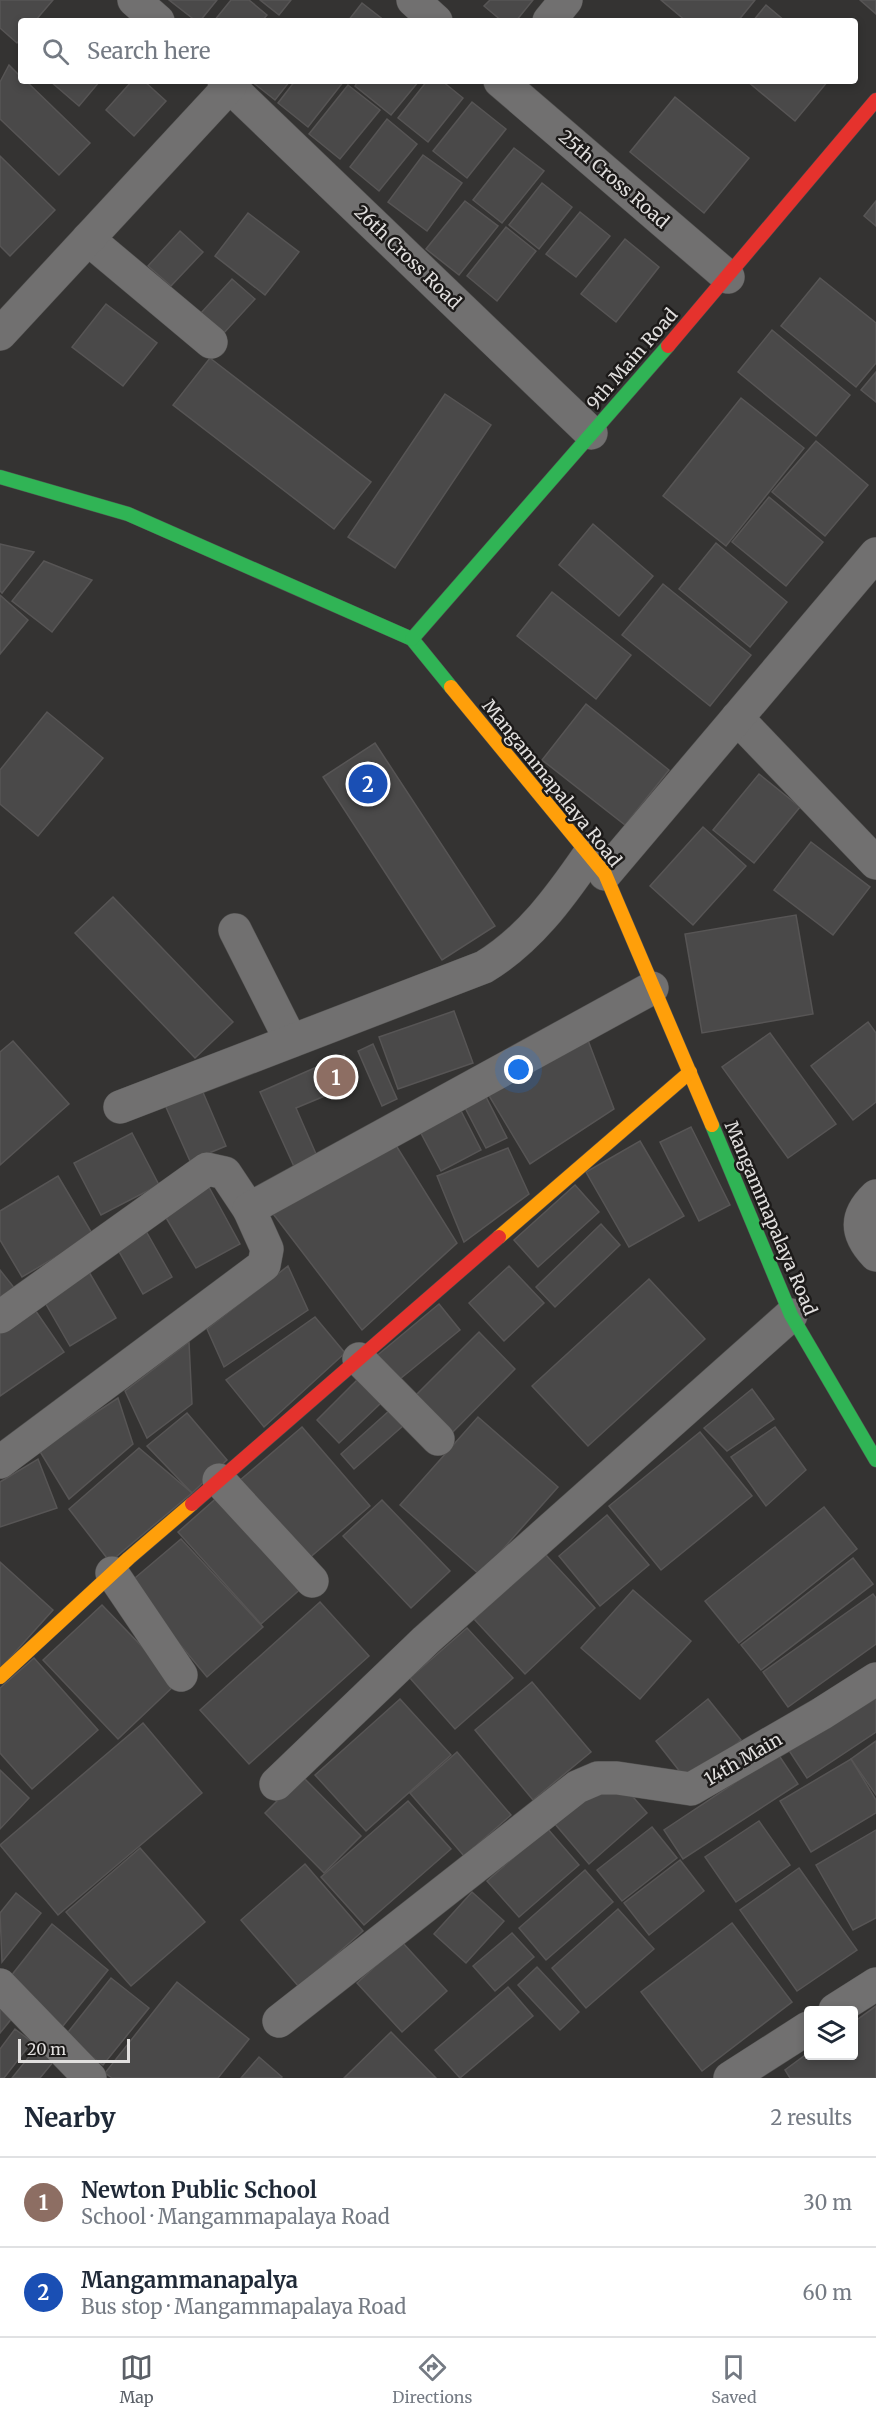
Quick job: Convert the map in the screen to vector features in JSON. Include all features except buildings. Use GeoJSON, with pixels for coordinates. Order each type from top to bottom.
{"type":"FeatureCollection","features":[{"type":"Feature","properties":{"kind":"street"},"geometry":{"type":"LineString","coordinates":[[135,0],[155,18]]}},
{"type":"Feature","properties":{"kind":"street"},"geometry":{"type":"LineString","coordinates":[[413,0],[433,18]]}},
{"type":"Feature","properties":{"kind":"street"},"geometry":{"type":"LineString","coordinates":[[552,18],[567,0]]}},
{"type":"Feature","properties":{"kind":"street"},"geometry":{"type":"LineString","coordinates":[[0,334],[226,84]]}},
{"type":"Feature","properties":{"kind":"street","name":"26th Cross Road"},"geometry":{"type":"LineString","coordinates":[[228,84],[591,433]]}},
{"type":"Feature","properties":{"kind":"street","name":"25th Cross Road"},"geometry":{"type":"LineString","coordinates":[[503,84],[728,277]]}},
{"type":"Feature","properties":{"kind":"street","name":"9th Main Road"},"geometry":{"type":"LineString","coordinates":[[412,639],[728,277],[876,100]]}},
{"type":"Feature","properties":{"kind":"street"},"geometry":{"type":"LineString","coordinates":[[88,239],[211,342]]}},
{"type":"Feature","properties":{"kind":"street","name":"Mangammapalaya Road"},"geometry":{"type":"LineString","coordinates":[[0,477],[128,514],[412,639],[597,865],[690,1072],[791,1315],[876,1460]]}},
{"type":"Feature","properties":{"kind":"street"},"geometry":{"type":"LineString","coordinates":[[120,1107],[484,967],[507,954],[561,895],[597,865],[737,718],[876,554]]}},
{"type":"Feature","properties":{"kind":"street"},"geometry":{"type":"LineString","coordinates":[[737,718],[876,862]]}},
{"type":"Feature","properties":{"kind":"street"},"geometry":{"type":"LineString","coordinates":[[235,930],[291,1041]]}},
{"type":"Feature","properties":{"kind":"street"},"geometry":{"type":"LineString","coordinates":[[249,1209],[652,988]]}},
{"type":"Feature","properties":{"kind":"street"},"geometry":{"type":"LineString","coordinates":[[0,1677],[112,1573],[690,1072]]}},
{"type":"Feature","properties":{"kind":"street"},"geometry":{"type":"LineString","coordinates":[[0,1317],[207,1169],[225,1173],[249,1209],[267,1250],[264,1265],[0,1462]]}},
{"type":"Feature","properties":{"kind":"street"},"geometry":{"type":"LineString","coordinates":[[876,1196],[865,1207],[860,1222],[862,1238],[876,1255]]}},
{"type":"Feature","properties":{"kind":"street"},"geometry":{"type":"LineString","coordinates":[[276,1784],[426,1640],[791,1315]]}},
{"type":"Feature","properties":{"kind":"street"},"geometry":{"type":"LineString","coordinates":[[359,1359],[438,1439]]}},
{"type":"Feature","properties":{"kind":"street"},"geometry":{"type":"LineString","coordinates":[[219,1480],[312,1581]]}},
{"type":"Feature","properties":{"kind":"street"},"geometry":{"type":"LineString","coordinates":[[112,1573],[181,1675]]}},
{"type":"Feature","properties":{"kind":"street","name":"14th Main"},"geometry":{"type":"LineString","coordinates":[[279,2021],[577,1787],[598,1778],[617,1778],[691,1789],[821,1714],[876,1679]]}},
{"type":"Feature","properties":{"kind":"street"},"geometry":{"type":"LineString","coordinates":[[841,2006],[876,1984]]}},
{"type":"Feature","properties":{"kind":"street"},"geometry":{"type":"LineString","coordinates":[[0,1985],[90,2078]]}},
{"type":"Feature","properties":{"kind":"street"},"geometry":{"type":"LineString","coordinates":[[730,2078],[804,2031]]}},
{"type":"Feature","properties":{"kind":"traffic: fast"},"geometry":{"type":"LineString","coordinates":[[412,639],[668,346]]}},
{"type":"Feature","properties":{"kind":"traffic: fast"},"geometry":{"type":"LineString","coordinates":[[0,477],[128,514],[412,639],[451,687]]}},
{"type":"Feature","properties":{"kind":"traffic: fast"},"geometry":{"type":"LineString","coordinates":[[712,1125],[791,1315],[876,1460]]}},
{"type":"Feature","properties":{"kind":"traffic: slow"},"geometry":{"type":"LineString","coordinates":[[451,687],[605,874],[712,1125]]}},
{"type":"Feature","properties":{"kind":"traffic: slow"},"geometry":{"type":"LineString","coordinates":[[499,1237],[690,1072]]}},
{"type":"Feature","properties":{"kind":"traffic: slow"},"geometry":{"type":"LineString","coordinates":[[0,1677],[129,1558],[192,1504]]}},
{"type":"Feature","properties":{"kind":"traffic: jam"},"geometry":{"type":"LineString","coordinates":[[668,346],[876,100]]}},
{"type":"Feature","properties":{"kind":"traffic: jam"},"geometry":{"type":"LineString","coordinates":[[192,1504],[499,1237]]}},
{"type":"Feature","properties":{"kind":"place","name":"Mangammanapalya"},"geometry":{"type":"Point","coordinates":[368,784]}},
{"type":"Feature","properties":{"kind":"place","name":"Newton Public School"},"geometry":{"type":"Point","coordinates":[336,1077]}}]}
